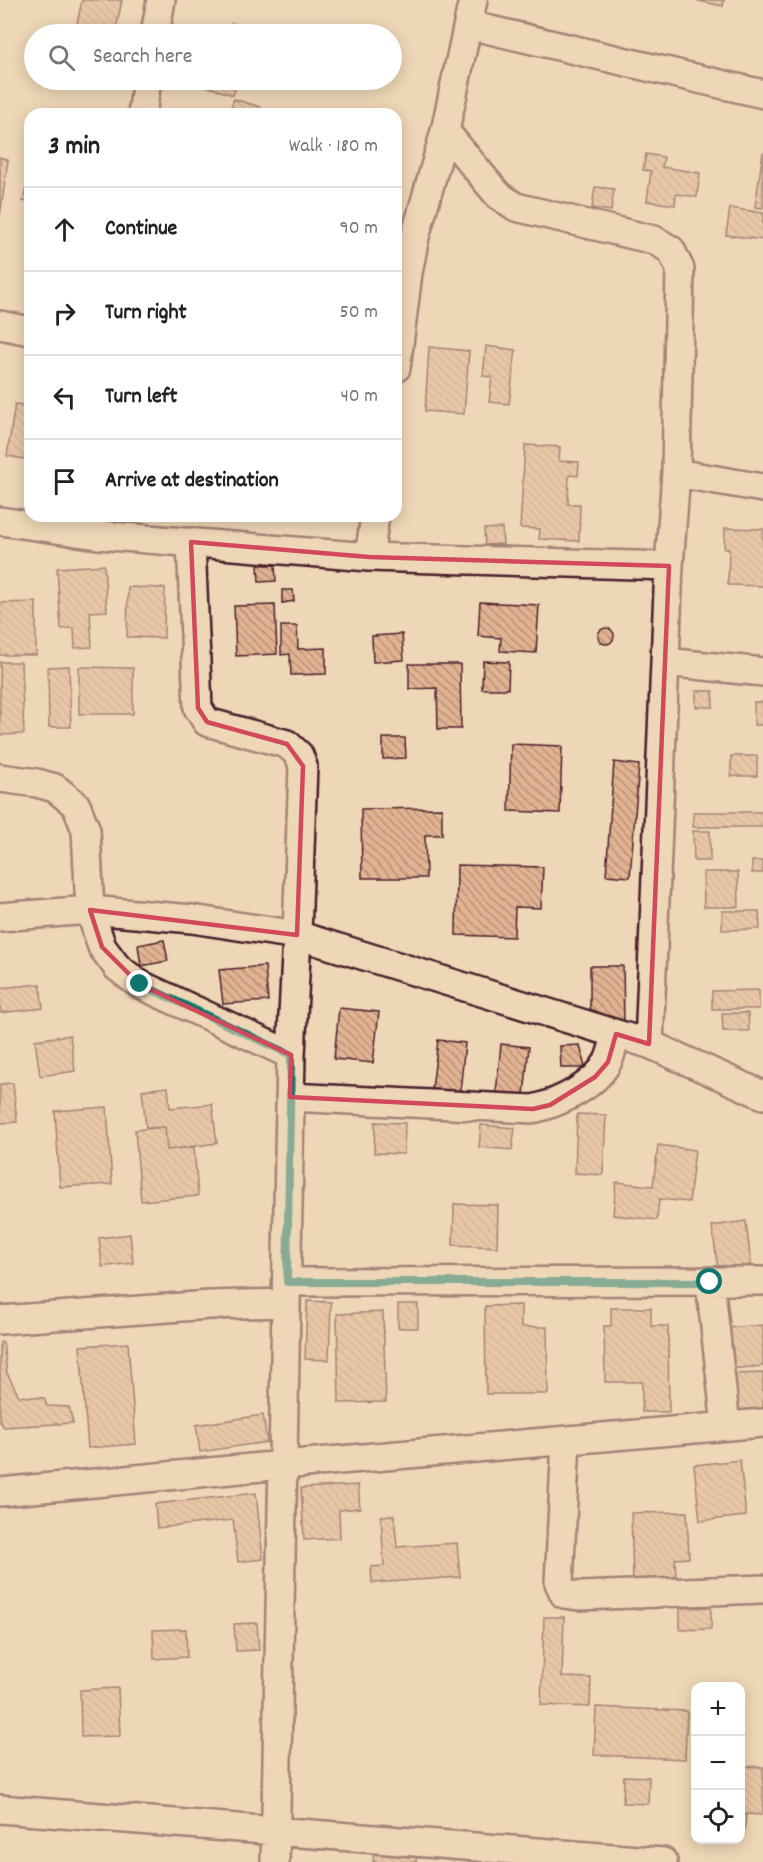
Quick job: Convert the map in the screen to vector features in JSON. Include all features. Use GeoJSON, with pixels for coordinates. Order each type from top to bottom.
{"type":"FeatureCollection","features":[{"type":"Feature","properties":{"kind":"street"},"geometry":{"type":"LineString","coordinates":[[157,24],[161,0]]}},
{"type":"Feature","properties":{"kind":"street"},"geometry":{"type":"LineString","coordinates":[[402,321],[408,273],[420,218],[445,131],[471,12],[763,94]]}},
{"type":"Feature","properties":{"kind":"street"},"geometry":{"type":"LineString","coordinates":[[143,108],[146,90]]}},
{"type":"Feature","properties":{"kind":"street"},"geometry":{"type":"LineString","coordinates":[[445,131],[498,195],[516,207],[654,240],[671,250],[680,269],[676,473],[669,566],[649,1044]]}},
{"type":"Feature","properties":{"kind":"street"},"geometry":{"type":"LineString","coordinates":[[0,325],[24,330]]}},
{"type":"Feature","properties":{"kind":"street"},"geometry":{"type":"LineString","coordinates":[[676,473],[763,488]]}},
{"type":"Feature","properties":{"kind":"street"},"geometry":{"type":"LineString","coordinates":[[0,521],[24,522]]}},
{"type":"Feature","properties":{"kind":"street"},"geometry":{"type":"LineString","coordinates":[[24,522],[98,525],[191,542],[369,557],[669,566]]}},
{"type":"Feature","properties":{"kind":"street"},"geometry":{"type":"LineString","coordinates":[[369,557],[374,522]]}},
{"type":"Feature","properties":{"kind":"street"},"geometry":{"type":"LineString","coordinates":[[191,542],[198,708],[207,722],[287,744],[299,754],[303,766],[291,1055],[275,1862]]}},
{"type":"Feature","properties":{"kind":"street"},"geometry":{"type":"LineString","coordinates":[[665,662],[763,672]]}},
{"type":"Feature","properties":{"kind":"street"},"geometry":{"type":"LineString","coordinates":[[0,778],[55,788],[76,805],[87,830],[90,910],[102,947],[117,967],[140,984],[291,1055]]}},
{"type":"Feature","properties":{"kind":"street"},"geometry":{"type":"LineString","coordinates":[[0,917],[90,910],[192,919],[297,935],[649,1044],[763,1095]]}},
{"type":"Feature","properties":{"kind":"street"},"geometry":{"type":"LineString","coordinates":[[290,1096],[533,1108],[550,1105],[576,1092],[595,1077],[608,1062],[616,1034]]}},
{"type":"Feature","properties":{"kind":"street"},"geometry":{"type":"LineString","coordinates":[[0,1320],[210,1305],[286,1292],[763,1281]]}},
{"type":"Feature","properties":{"kind":"street"},"geometry":{"type":"LineString","coordinates":[[710,1282],[726,1426]]}},
{"type":"Feature","properties":{"kind":"street"},"geometry":{"type":"LineString","coordinates":[[0,1492],[763,1423]]}},
{"type":"Feature","properties":{"kind":"street"},"geometry":{"type":"LineString","coordinates":[[566,1440],[558,1583],[564,1594],[580,1596],[763,1589]]}},
{"type":"Feature","properties":{"kind":"street"},"geometry":{"type":"LineString","coordinates":[[0,1809],[663,1862]]}},
{"type":"Feature","properties":{"kind":"highlighted area"},"geometry":{"type":"Polygon","coordinates":[[[191,542],[369,557],[669,566],[649,1044],[616,1034],[608,1062],[595,1077],[550,1105],[533,1109],[290,1097],[291,1055],[139,984],[102,947],[90,910],[297,935],[303,766],[287,744],[207,722],[198,708],[191,542]]]}},
{"type":"Feature","properties":{"kind":"building"},"geometry":{"type":"Polygon","coordinates":[[[82,0],[122,0],[117,24],[77,24],[82,0]]]}},
{"type":"Feature","properties":{"kind":"building"},"geometry":{"type":"Polygon","coordinates":[[[695,0],[724,0],[723,6],[695,0]]]}},
{"type":"Feature","properties":{"kind":"building"},"geometry":{"type":"Polygon","coordinates":[[[218,90],[235,90],[233,95],[218,90]]]}},
{"type":"Feature","properties":{"kind":"building"},"geometry":{"type":"Polygon","coordinates":[[[234,99],[260,107],[260,108],[230,108],[234,99]]]}},
{"type":"Feature","properties":{"kind":"building"},"geometry":{"type":"Polygon","coordinates":[[[763,152],[763,208],[755,207],[763,152]]]}},
{"type":"Feature","properties":{"kind":"building"},"geometry":{"type":"Polygon","coordinates":[[[646,154],[664,157],[662,167],[700,173],[697,197],[676,194],[675,205],[647,201],[651,171],[643,170],[646,154]]]}},
{"type":"Feature","properties":{"kind":"building"},"geometry":{"type":"Polygon","coordinates":[[[0,157],[8,160],[0,216],[0,157]]]}},
{"type":"Feature","properties":{"kind":"building"},"geometry":{"type":"Polygon","coordinates":[[[595,187],[614,189],[611,211],[592,208],[595,187]]]}},
{"type":"Feature","properties":{"kind":"building"},"geometry":{"type":"Polygon","coordinates":[[[730,208],[763,213],[763,240],[726,235],[730,208]]]}},
{"type":"Feature","properties":{"kind":"building"},"geometry":{"type":"Polygon","coordinates":[[[486,346],[516,350],[509,404],[489,402],[492,377],[483,376],[486,346]]]}},
{"type":"Feature","properties":{"kind":"building"},"geometry":{"type":"Polygon","coordinates":[[[429,347],[469,351],[464,414],[425,411],[429,347]]]}},
{"type":"Feature","properties":{"kind":"building"},"geometry":{"type":"Polygon","coordinates":[[[15,404],[24,405],[24,459],[7,456],[15,404]]]}},
{"type":"Feature","properties":{"kind":"building"},"geometry":{"type":"Polygon","coordinates":[[[525,445],[560,447],[559,461],[579,462],[578,476],[569,475],[568,504],[580,504],[579,541],[539,539],[540,529],[520,528],[525,445]]]}},
{"type":"Feature","properties":{"kind":"building"},"geometry":{"type":"Polygon","coordinates":[[[502,528],[503,544],[485,545],[484,529],[502,528]]]}},
{"type":"Feature","properties":{"kind":"building"},"geometry":{"type":"Polygon","coordinates":[[[725,528],[763,529],[763,586],[728,585],[729,549],[724,549],[725,528]]]}},
{"type":"Feature","properties":{"kind":"building"},"geometry":{"type":"Polygon","coordinates":[[[104,565],[107,611],[90,612],[92,647],[75,648],[74,628],[61,629],[57,568],[104,565]]]}},
{"type":"Feature","properties":{"kind":"building"},"geometry":{"type":"Polygon","coordinates":[[[258,565],[275,565],[276,581],[259,582],[258,565]]]}},
{"type":"Feature","properties":{"kind":"building"},"geometry":{"type":"Polygon","coordinates":[[[128,587],[165,588],[164,638],[127,637],[128,587]]]}},
{"type":"Feature","properties":{"kind":"building"},"geometry":{"type":"Polygon","coordinates":[[[282,590],[293,590],[294,601],[282,603],[282,590]]]}},
{"type":"Feature","properties":{"kind":"building"},"geometry":{"type":"Polygon","coordinates":[[[36,602],[36,655],[0,655],[0,603],[36,602]]]}},
{"type":"Feature","properties":{"kind":"building"},"geometry":{"type":"Polygon","coordinates":[[[480,602],[539,605],[536,653],[500,651],[501,638],[478,636],[480,602]]]}},
{"type":"Feature","properties":{"kind":"building"},"geometry":{"type":"Polygon","coordinates":[[[275,605],[277,654],[236,656],[234,606],[275,605]]]}},
{"type":"Feature","properties":{"kind":"building"},"geometry":{"type":"Polygon","coordinates":[[[281,626],[297,626],[298,649],[326,648],[326,674],[291,675],[290,654],[281,655],[281,626]]]}},
{"type":"Feature","properties":{"kind":"building"},"geometry":{"type":"Polygon","coordinates":[[[606,628],[612,630],[614,636],[612,642],[606,644],[600,642],[598,636],[600,630],[606,628]]]}},
{"type":"Feature","properties":{"kind":"building"},"geometry":{"type":"Polygon","coordinates":[[[402,634],[404,660],[373,662],[372,636],[402,634]]]}},
{"type":"Feature","properties":{"kind":"building"},"geometry":{"type":"Polygon","coordinates":[[[483,661],[509,662],[508,689],[482,689],[483,661]]]}},
{"type":"Feature","properties":{"kind":"building"},"geometry":{"type":"Polygon","coordinates":[[[0,662],[21,662],[24,734],[0,735],[0,662]]]}},
{"type":"Feature","properties":{"kind":"building"},"geometry":{"type":"Polygon","coordinates":[[[409,664],[460,664],[461,729],[438,729],[437,688],[409,689],[409,664]]]}},
{"type":"Feature","properties":{"kind":"building"},"geometry":{"type":"Polygon","coordinates":[[[69,666],[71,727],[49,727],[48,667],[69,666]]]}},
{"type":"Feature","properties":{"kind":"building"},"geometry":{"type":"Polygon","coordinates":[[[79,667],[133,668],[133,714],[79,714],[79,667]]]}},
{"type":"Feature","properties":{"kind":"building"},"geometry":{"type":"Polygon","coordinates":[[[696,691],[713,691],[713,707],[696,707],[696,691]]]}},
{"type":"Feature","properties":{"kind":"building"},"geometry":{"type":"Polygon","coordinates":[[[754,702],[763,702],[763,725],[754,725],[754,702]]]}},
{"type":"Feature","properties":{"kind":"building"},"geometry":{"type":"Polygon","coordinates":[[[383,738],[405,738],[406,758],[383,759],[383,738]]]}},
{"type":"Feature","properties":{"kind":"building"},"geometry":{"type":"Polygon","coordinates":[[[511,744],[562,746],[560,813],[509,811],[511,744]]]}},
{"type":"Feature","properties":{"kind":"building"},"geometry":{"type":"Polygon","coordinates":[[[731,756],[757,756],[757,776],[731,776],[731,756]]]}},
{"type":"Feature","properties":{"kind":"building"},"geometry":{"type":"Polygon","coordinates":[[[614,762],[639,765],[630,877],[606,875],[614,762]]]}},
{"type":"Feature","properties":{"kind":"building"},"geometry":{"type":"Polygon","coordinates":[[[442,808],[442,835],[425,835],[426,878],[362,878],[361,809],[442,808]]]}},
{"type":"Feature","properties":{"kind":"building"},"geometry":{"type":"Polygon","coordinates":[[[693,812],[763,812],[763,827],[693,827],[693,812]]]}},
{"type":"Feature","properties":{"kind":"building"},"geometry":{"type":"Polygon","coordinates":[[[693,831],[710,831],[710,861],[694,861],[693,831]]]}},
{"type":"Feature","properties":{"kind":"building"},"geometry":{"type":"Polygon","coordinates":[[[752,861],[763,861],[763,873],[752,873],[752,861]]]}},
{"type":"Feature","properties":{"kind":"building"},"geometry":{"type":"Polygon","coordinates":[[[457,865],[543,867],[541,908],[515,907],[514,937],[456,935],[457,865]]]}},
{"type":"Feature","properties":{"kind":"building"},"geometry":{"type":"Polygon","coordinates":[[[703,872],[738,872],[739,907],[704,907],[703,872]]]}},
{"type":"Feature","properties":{"kind":"building"},"geometry":{"type":"Polygon","coordinates":[[[722,911],[759,911],[760,929],[722,930],[722,911]]]}},
{"type":"Feature","properties":{"kind":"building"},"geometry":{"type":"Polygon","coordinates":[[[164,940],[168,961],[141,966],[138,945],[164,940]]]}},
{"type":"Feature","properties":{"kind":"building"},"geometry":{"type":"Polygon","coordinates":[[[265,966],[268,1001],[223,1004],[219,970],[265,966]]]}},
{"type":"Feature","properties":{"kind":"building"},"geometry":{"type":"Polygon","coordinates":[[[590,966],[623,966],[624,1023],[590,1009],[590,966]]]}},
{"type":"Feature","properties":{"kind":"building"},"geometry":{"type":"Polygon","coordinates":[[[40,984],[43,1008],[0,1013],[0,988],[40,984]]]}},
{"type":"Feature","properties":{"kind":"building"},"geometry":{"type":"Polygon","coordinates":[[[759,990],[759,1009],[712,1009],[712,991],[759,990]]]}},
{"type":"Feature","properties":{"kind":"building"},"geometry":{"type":"Polygon","coordinates":[[[339,1008],[379,1012],[373,1063],[334,1059],[339,1008]]]}},
{"type":"Feature","properties":{"kind":"building"},"geometry":{"type":"Polygon","coordinates":[[[722,1013],[748,1013],[749,1031],[723,1031],[722,1013]]]}},
{"type":"Feature","properties":{"kind":"building"},"geometry":{"type":"Polygon","coordinates":[[[70,1035],[75,1071],[40,1076],[35,1040],[70,1035]]]}},
{"type":"Feature","properties":{"kind":"building"},"geometry":{"type":"Polygon","coordinates":[[[438,1040],[465,1043],[460,1092],[432,1089],[438,1040]]]}},
{"type":"Feature","properties":{"kind":"building"},"geometry":{"type":"Polygon","coordinates":[[[501,1044],[529,1047],[524,1095],[496,1093],[501,1044]]]}},
{"type":"Feature","properties":{"kind":"building"},"geometry":{"type":"Polygon","coordinates":[[[580,1045],[585,1068],[561,1068],[560,1046],[580,1045]]]}},
{"type":"Feature","properties":{"kind":"building"},"geometry":{"type":"Polygon","coordinates":[[[13,1083],[17,1122],[0,1123],[0,1084],[13,1083]]]}},
{"type":"Feature","properties":{"kind":"building"},"geometry":{"type":"Polygon","coordinates":[[[168,1087],[170,1108],[212,1104],[217,1143],[167,1150],[165,1127],[146,1128],[142,1090],[168,1087]]]}},
{"type":"Feature","properties":{"kind":"building"},"geometry":{"type":"Polygon","coordinates":[[[107,1107],[112,1184],[60,1187],[55,1111],[107,1107]]]}},
{"type":"Feature","properties":{"kind":"building"},"geometry":{"type":"Polygon","coordinates":[[[577,1114],[606,1115],[603,1175],[575,1173],[577,1114]]]}},
{"type":"Feature","properties":{"kind":"building"},"geometry":{"type":"Polygon","coordinates":[[[375,1122],[405,1123],[404,1154],[374,1153],[375,1122]]]}},
{"type":"Feature","properties":{"kind":"building"},"geometry":{"type":"Polygon","coordinates":[[[481,1125],[515,1128],[512,1150],[479,1147],[481,1125]]]}},
{"type":"Feature","properties":{"kind":"building"},"geometry":{"type":"Polygon","coordinates":[[[165,1127],[167,1150],[194,1147],[198,1196],[141,1201],[135,1130],[165,1127]]]}},
{"type":"Feature","properties":{"kind":"building"},"geometry":{"type":"Polygon","coordinates":[[[658,1145],[695,1150],[689,1202],[659,1199],[657,1220],[613,1215],[616,1182],[653,1186],[658,1145]]]}},
{"type":"Feature","properties":{"kind":"building"},"geometry":{"type":"Polygon","coordinates":[[[454,1204],[498,1205],[497,1247],[453,1245],[454,1204]]]}},
{"type":"Feature","properties":{"kind":"building"},"geometry":{"type":"Polygon","coordinates":[[[746,1221],[751,1265],[718,1269],[712,1226],[746,1221]]]}},
{"type":"Feature","properties":{"kind":"building"},"geometry":{"type":"Polygon","coordinates":[[[130,1234],[133,1263],[102,1267],[99,1238],[130,1234]]]}},
{"type":"Feature","properties":{"kind":"building"},"geometry":{"type":"Polygon","coordinates":[[[307,1301],[331,1302],[329,1360],[305,1359],[307,1301]]]}},
{"type":"Feature","properties":{"kind":"building"},"geometry":{"type":"Polygon","coordinates":[[[398,1304],[418,1304],[418,1328],[398,1328],[398,1304]]]}},
{"type":"Feature","properties":{"kind":"building"},"geometry":{"type":"Polygon","coordinates":[[[521,1305],[521,1327],[547,1327],[548,1394],[486,1394],[485,1306],[521,1305]]]}},
{"type":"Feature","properties":{"kind":"building"},"geometry":{"type":"Polygon","coordinates":[[[611,1308],[651,1308],[651,1326],[668,1326],[669,1412],[642,1412],[642,1382],[605,1382],[604,1326],[611,1326],[611,1308]]]}},
{"type":"Feature","properties":{"kind":"building"},"geometry":{"type":"Polygon","coordinates":[[[383,1312],[386,1402],[339,1403],[337,1314],[383,1312]]]}},
{"type":"Feature","properties":{"kind":"building"},"geometry":{"type":"Polygon","coordinates":[[[763,1325],[763,1366],[729,1369],[726,1328],[763,1325]]]}},
{"type":"Feature","properties":{"kind":"building"},"geometry":{"type":"Polygon","coordinates":[[[0,1342],[3,1342],[7,1373],[19,1396],[44,1398],[47,1406],[69,1407],[73,1423],[4,1427],[0,1422],[0,1342]]]}},
{"type":"Feature","properties":{"kind":"building"},"geometry":{"type":"Polygon","coordinates":[[[128,1343],[136,1444],[88,1448],[80,1346],[128,1343]]]}},
{"type":"Feature","properties":{"kind":"building"},"geometry":{"type":"Polygon","coordinates":[[[763,1373],[763,1409],[733,1410],[731,1374],[763,1373]]]}},
{"type":"Feature","properties":{"kind":"building"},"geometry":{"type":"Polygon","coordinates":[[[263,1415],[267,1442],[200,1452],[196,1425],[263,1415]]]}},
{"type":"Feature","properties":{"kind":"building"},"geometry":{"type":"Polygon","coordinates":[[[740,1460],[746,1516],[700,1521],[694,1465],[740,1460]]]}},
{"type":"Feature","properties":{"kind":"building"},"geometry":{"type":"Polygon","coordinates":[[[358,1485],[360,1508],[339,1510],[340,1538],[304,1540],[301,1488],[358,1485]]]}},
{"type":"Feature","properties":{"kind":"building"},"geometry":{"type":"Polygon","coordinates":[[[256,1493],[263,1559],[238,1562],[233,1520],[157,1528],[155,1504],[256,1493]]]}},
{"type":"Feature","properties":{"kind":"building"},"geometry":{"type":"Polygon","coordinates":[[[687,1512],[689,1558],[675,1559],[676,1577],[633,1579],[631,1513],[687,1512]]]}},
{"type":"Feature","properties":{"kind":"building"},"geometry":{"type":"Polygon","coordinates":[[[394,1515],[397,1547],[457,1543],[460,1577],[372,1583],[371,1567],[384,1566],[381,1516],[394,1515]]]}},
{"type":"Feature","properties":{"kind":"building"},"geometry":{"type":"Polygon","coordinates":[[[711,1607],[711,1629],[680,1630],[680,1608],[711,1607]]]}},
{"type":"Feature","properties":{"kind":"building"},"geometry":{"type":"Polygon","coordinates":[[[544,1617],[564,1617],[562,1677],[591,1678],[590,1707],[541,1705],[544,1617]]]}},
{"type":"Feature","properties":{"kind":"building"},"geometry":{"type":"Polygon","coordinates":[[[257,1623],[259,1650],[236,1651],[234,1624],[257,1623]]]}},
{"type":"Feature","properties":{"kind":"building"},"geometry":{"type":"Polygon","coordinates":[[[186,1629],[187,1657],[154,1659],[153,1630],[186,1629]]]}},
{"type":"Feature","properties":{"kind":"building"},"geometry":{"type":"Polygon","coordinates":[[[118,1688],[120,1736],[81,1737],[80,1690],[118,1688]]]}},
{"type":"Feature","properties":{"kind":"building"},"geometry":{"type":"Polygon","coordinates":[[[596,1707],[687,1711],[685,1759],[594,1755],[596,1707]]]}},
{"type":"Feature","properties":{"kind":"building"},"geometry":{"type":"Polygon","coordinates":[[[745,1766],[763,1767],[763,1815],[746,1814],[745,1826],[745,1766]]]}},
{"type":"Feature","properties":{"kind":"building"},"geometry":{"type":"Polygon","coordinates":[[[624,1776],[649,1777],[648,1804],[623,1803],[624,1776]]]}},
{"type":"Feature","properties":{"kind":"building"},"geometry":{"type":"Polygon","coordinates":[[[374,1851],[417,1854],[416,1862],[373,1862],[374,1851]]]}},
{"type":"Feature","properties":{"kind":"route"},"geometry":{"type":"LineString","coordinates":[[140,984],[291,1055],[287,1282],[710,1282]]}}]}
